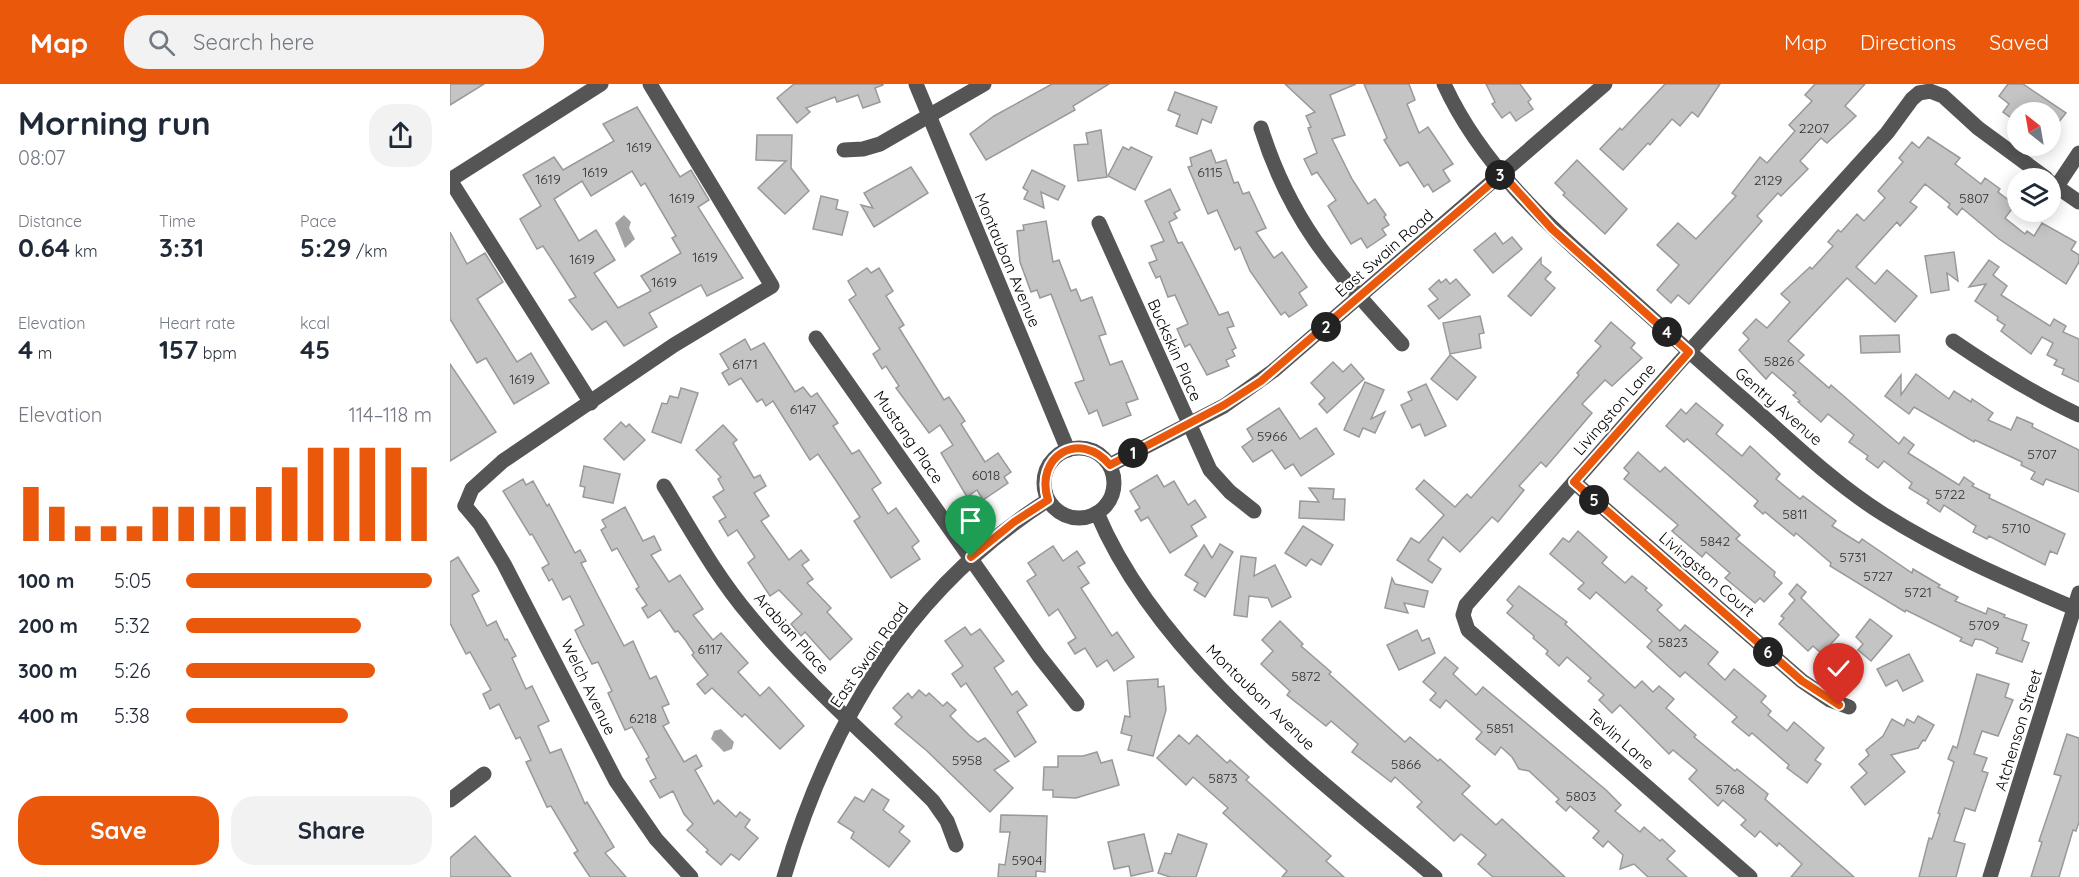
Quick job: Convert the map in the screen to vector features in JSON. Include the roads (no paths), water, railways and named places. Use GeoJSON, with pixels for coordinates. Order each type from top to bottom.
{"type":"FeatureCollection","features":[{"type":"Feature","properties":{"kind":"street"},"geometry":{"type":"LineString","coordinates":[[591,403],[450,180],[601,84]]}},
{"type":"Feature","properties":{"kind":"street"},"geometry":{"type":"LineString","coordinates":[[457,507],[472,489],[503,461],[674,345],[772,286],[650,84]]}},
{"type":"Feature","properties":{"kind":"street","name":"Montauban Avenue"},"geometry":{"type":"LineString","coordinates":[[916,84],[1068,450]]}},
{"type":"Feature","properties":{"kind":"street"},"geometry":{"type":"LineString","coordinates":[[844,150],[863,149],[880,144],[984,84]]}},
{"type":"Feature","properties":{"kind":"street","name":"Gentry Avenue"},"geometry":{"type":"LineString","coordinates":[[1444,84],[1470,132],[1502,174],[1552,229],[1831,475],[1881,513],[1994,574],[2077,600]]}},
{"type":"Feature","properties":{"kind":"street","name":"East Swain Road"},"geometry":{"type":"LineString","coordinates":[[1110,465],[1189,424],[1261,381],[1360,298],[1605,84]]}},
{"type":"Feature","properties":{"kind":"street","name":"Livingston Lane"},"geometry":{"type":"LineString","coordinates":[[1468,630],[1463,615],[1466,605],[1689,352],[1887,133],[1919,93],[1930,91],[1943,96],[1978,128],[2032,168]]}},
{"type":"Feature","properties":{"kind":"street"},"geometry":{"type":"LineString","coordinates":[[1262,128],[1286,193],[1301,222],[1327,259],[1402,344]]}},
{"type":"Feature","properties":{"kind":"street"},"geometry":{"type":"LineString","coordinates":[[2061,172],[2079,153]]}},
{"type":"Feature","properties":{"kind":"street"},"geometry":{"type":"LineString","coordinates":[[2061,189],[2079,202]]}},
{"type":"Feature","properties":{"kind":"street","name":"Buckskin Place"},"geometry":{"type":"LineString","coordinates":[[1099,223],[1210,470],[1230,492],[1254,511]]}},
{"type":"Feature","properties":{"kind":"street","name":"Mustang Place"},"geometry":{"type":"LineString","coordinates":[[816,338],[1039,656],[1077,704]]}},
{"type":"Feature","properties":{"kind":"street"},"geometry":{"type":"LineString","coordinates":[[1953,341],[2008,378],[2079,415]]}},
{"type":"Feature","properties":{"kind":"street"},"geometry":{"type":"LineString","coordinates":[[1080,447],[1092,450],[1110,465],[1114,475],[1112,497],[1097,513],[1075,518],[1055,509],[1048,500],[1045,476],[1053,460],[1068,450],[1080,447]]}},
{"type":"Feature","properties":{"kind":"street","name":"Livingston Court"},"geometry":{"type":"LineString","coordinates":[[1574,482],[1802,681],[1830,700],[1849,707]]}},
{"type":"Feature","properties":{"kind":"street","name":"Arabian Place"},"geometry":{"type":"LineString","coordinates":[[664,486],[700,546],[748,614],[802,674],[848,716],[933,801],[947,821],[956,845]]}},
{"type":"Feature","properties":{"kind":"street","name":"East Swain Road"},"geometry":{"type":"LineString","coordinates":[[784,877],[810,795],[848,716],[900,638],[971,557],[1014,522],[1048,500]]}},
{"type":"Feature","properties":{"kind":"street","name":"Welch Avenue"},"geometry":{"type":"LineString","coordinates":[[457,507],[480,524],[504,564],[616,781],[656,839],[691,877]]}},
{"type":"Feature","properties":{"kind":"street","name":"Montauban Avenue"},"geometry":{"type":"LineString","coordinates":[[1097,513],[1131,577],[1180,643],[1265,730],[1435,877]]}},
{"type":"Feature","properties":{"kind":"street","name":"Atchenson Street"},"geometry":{"type":"LineString","coordinates":[[1990,877],[2077,600]]}},
{"type":"Feature","properties":{"kind":"street","name":"Tevlin Lane"},"geometry":{"type":"LineString","coordinates":[[1468,630],[1750,877]]}},
{"type":"Feature","properties":{"kind":"street"},"geometry":{"type":"LineString","coordinates":[[450,800],[484,774]]}}]}
